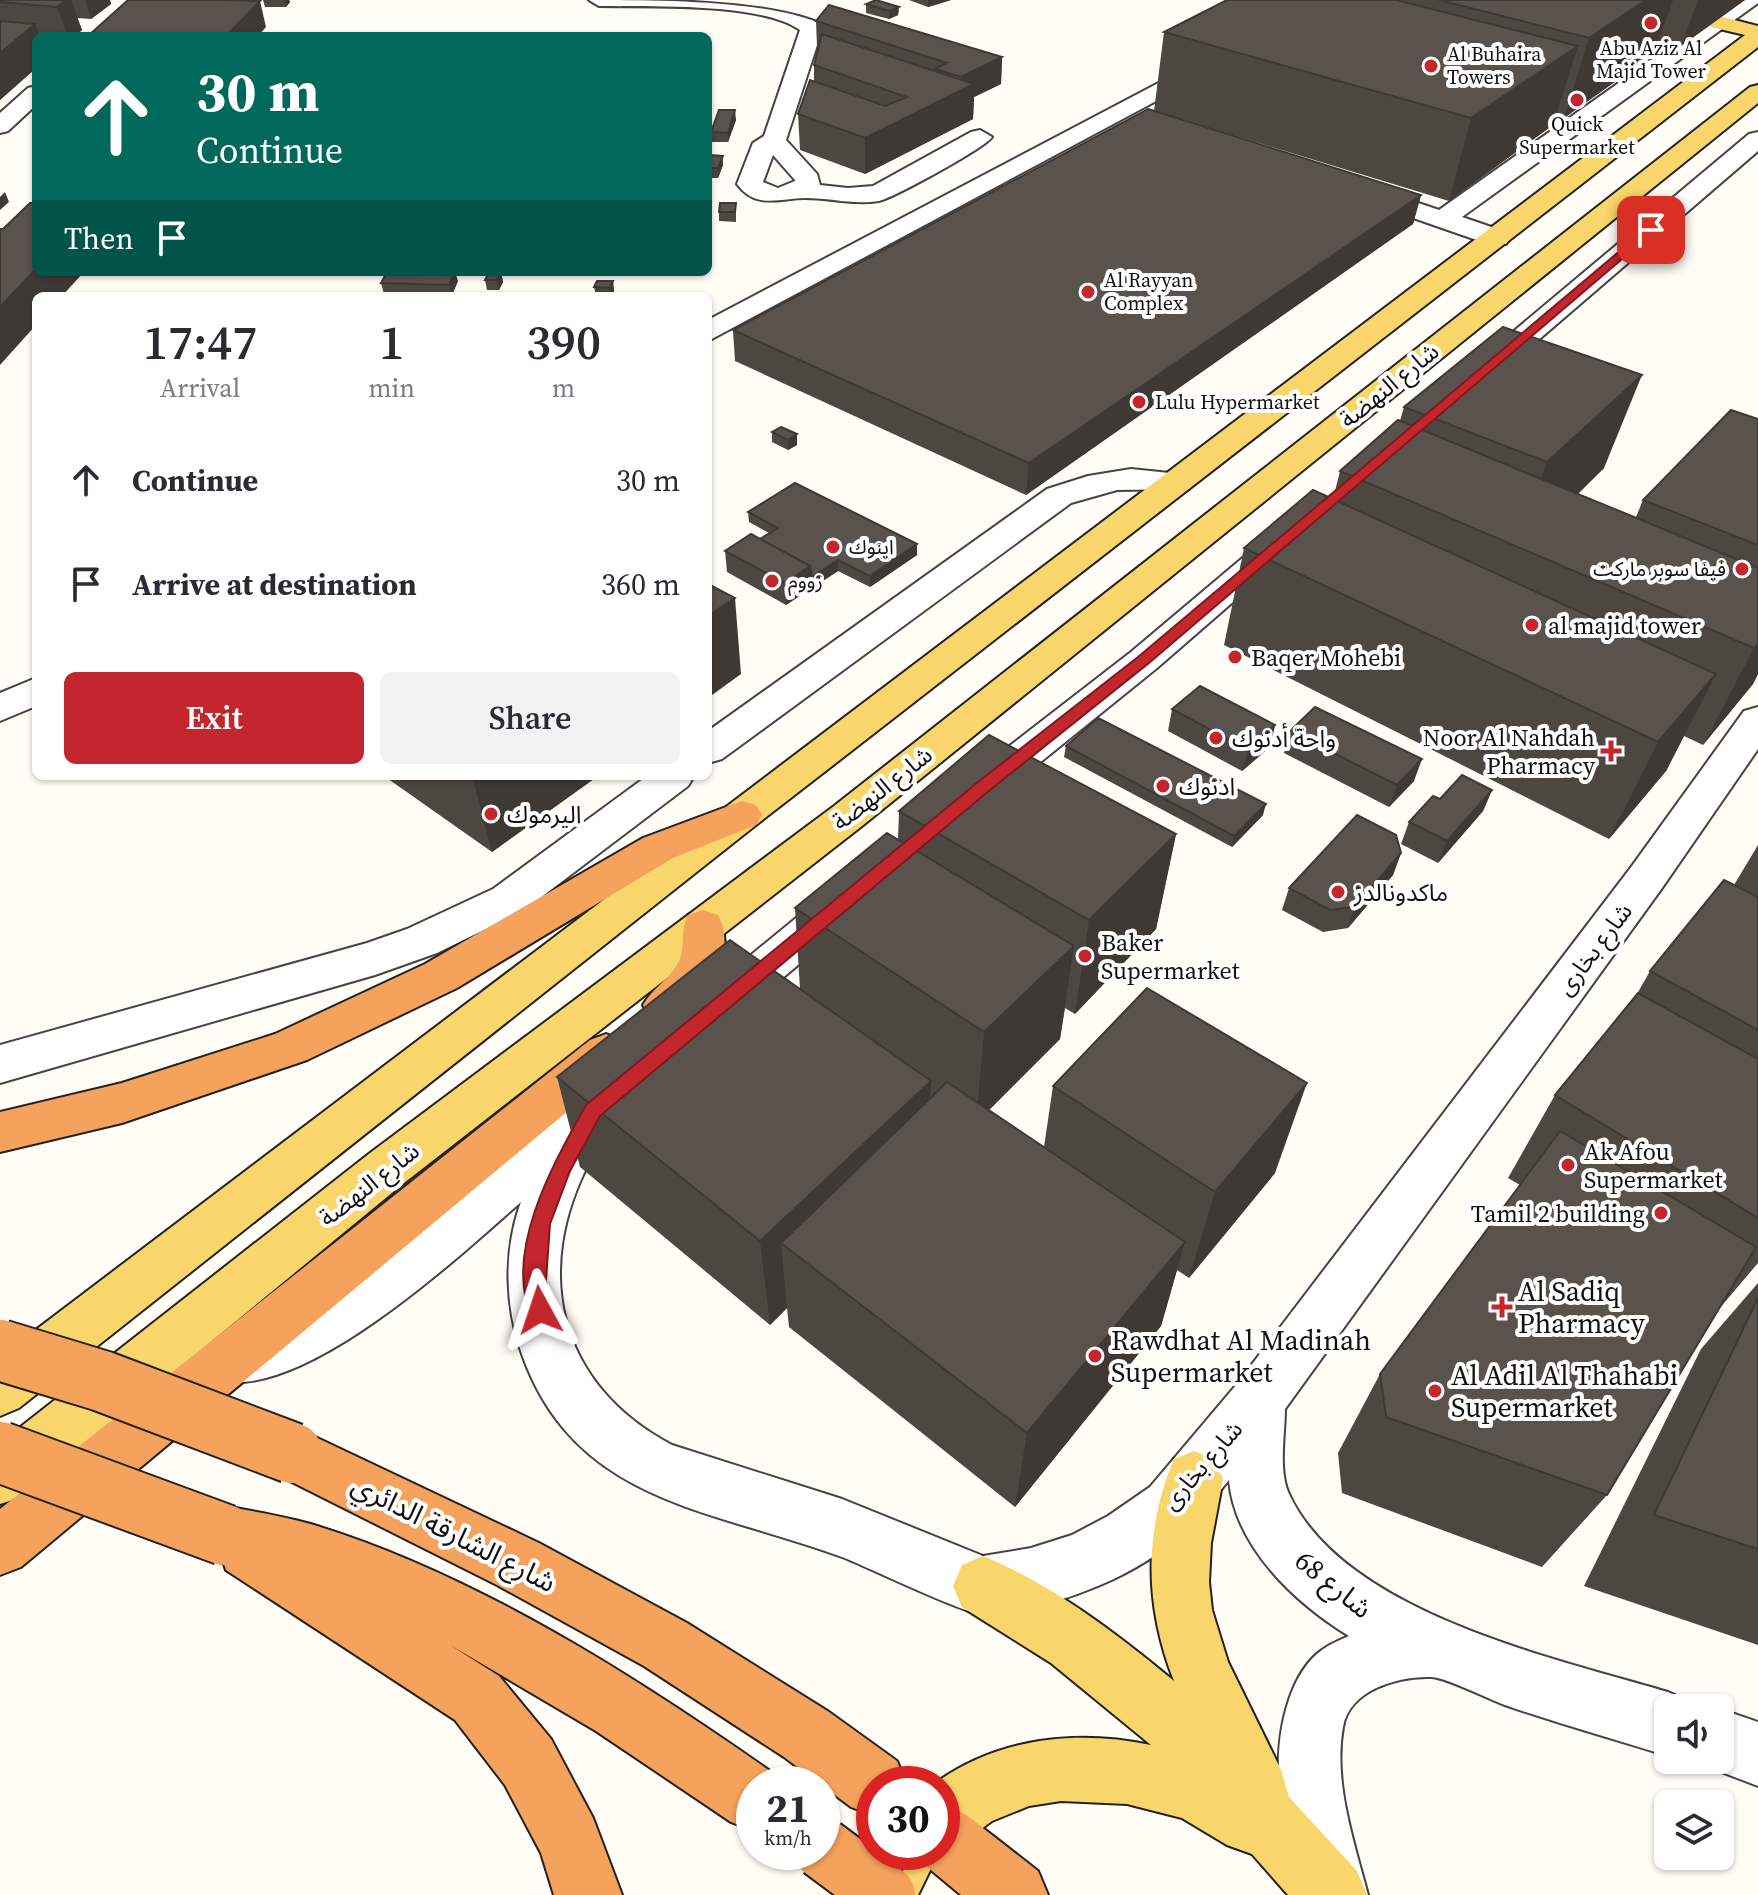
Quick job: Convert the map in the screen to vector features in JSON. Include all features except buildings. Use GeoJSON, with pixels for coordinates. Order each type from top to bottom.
{"type":"FeatureCollection","features":[{"type":"Feature","properties":{"kind":"highway"},"geometry":{"type":"LineString","coordinates":[[0,1132],[122,1103],[291,1047],[441,976],[658,848],[742,815]]}},
{"type":"Feature","properties":{"kind":"highway"},"geometry":{"type":"LineString","coordinates":[[0,1546],[684,989],[704,961],[706,941],[703,926]]}},
{"type":"Feature","properties":{"kind":"highway","name":"شارع الشارقة الدائري"},"geometry":{"type":"LineString","coordinates":[[0,1350],[102,1381],[292,1453],[528,1569],[762,1706],[856,1771]]}},
{"type":"Feature","properties":{"kind":"highway"},"geometry":{"type":"LineString","coordinates":[[0,1452],[225,1535],[313,1554],[395,1586],[481,1628],[705,1763],[736,1786]]}},
{"type":"Feature","properties":{"kind":"highway"},"geometry":{"type":"LineString","coordinates":[[225,1535],[477,1698],[528,1762],[570,1841],[588,1895]]}},
{"type":"Feature","properties":{"kind":"highway"},"geometry":{"type":"LineString","coordinates":[[960,1852],[1014,1895]]}},
{"type":"Feature","properties":{"kind":"highway"},"geometry":{"type":"LineString","coordinates":[[840,1862],[883,1895]]}},
{"type":"Feature","properties":{"kind":"main road"},"geometry":{"type":"LineString","coordinates":[[1719,22],[1758,34]]}},
{"type":"Feature","properties":{"kind":"main road","name":"شارع النهضة"},"geometry":{"type":"LineString","coordinates":[[0,1390],[1758,34]]}},
{"type":"Feature","properties":{"kind":"main road","name":"شارع النهضة"},"geometry":{"type":"LineString","coordinates":[[0,1478],[387,1168],[848,816],[1758,92]]}},
{"type":"Feature","properties":{"kind":"main road"},"geometry":{"type":"LineString","coordinates":[[1194,1479],[1181,1536],[1179,1583],[1188,1634],[1280,1839]]}},
{"type":"Feature","properties":{"kind":"main road"},"geometry":{"type":"LineString","coordinates":[[983,1586],[1090,1653],[1150,1701],[1208,1756],[1333,1895]]}},
{"type":"Feature","properties":{"kind":"main road"},"geometry":{"type":"LineString","coordinates":[[960,1804],[1011,1778],[1071,1766],[1133,1770],[1193,1790],[1280,1839]]}},
{"type":"Feature","properties":{"kind":"main road"},"geometry":{"type":"LineString","coordinates":[[883,1895],[896,1870]]}},
{"type":"Feature","properties":{"kind":"street"},"geometry":{"type":"LineString","coordinates":[[599,0],[735,4],[780,17],[809,36],[774,141]]}},
{"type":"Feature","properties":{"kind":"street"},"geometry":{"type":"LineString","coordinates":[[1443,219],[1750,0]]}},
{"type":"Feature","properties":{"kind":"street"},"geometry":{"type":"LineString","coordinates":[[1644,46],[1673,54]]}},
{"type":"Feature","properties":{"kind":"street"},"geometry":{"type":"LineString","coordinates":[[712,330],[1231,52]]}},
{"type":"Feature","properties":{"kind":"street"},"geometry":{"type":"LineString","coordinates":[[0,126],[32,97]]}},
{"type":"Feature","properties":{"kind":"street"},"geometry":{"type":"LineString","coordinates":[[1121,111],[1150,121]]}},
{"type":"Feature","properties":{"kind":"street"},"geometry":{"type":"LineString","coordinates":[[774,141],[765,143],[750,180],[752,187],[770,194],[805,187],[859,196],[879,193],[980,137]]}},
{"type":"Feature","properties":{"kind":"street"},"geometry":{"type":"LineString","coordinates":[[1451,399],[1758,139]]}},
{"type":"Feature","properties":{"kind":"street"},"geometry":{"type":"LineString","coordinates":[[774,141],[808,179],[805,187]]}},
{"type":"Feature","properties":{"kind":"street"},"geometry":{"type":"LineString","coordinates":[[1340,185],[1497,238]]}},
{"type":"Feature","properties":{"kind":"street"},"geometry":{"type":"LineString","coordinates":[[712,747],[1059,496],[1120,478],[1177,482]]}},
{"type":"Feature","properties":{"kind":"street"},"geometry":{"type":"LineString","coordinates":[[947,817],[1144,660],[1306,522]]}},
{"type":"Feature","properties":{"kind":"street"},"geometry":{"type":"LineString","coordinates":[[0,709],[32,692]]}},
{"type":"Feature","properties":{"kind":"street","name":"شارع بخارى"},"geometry":{"type":"LineString","coordinates":[[983,1586],[1031,1578],[1083,1561],[1170,1507],[1257,1402],[1638,890],[1758,720]]}},
{"type":"Feature","properties":{"kind":"street"},"geometry":{"type":"LineString","coordinates":[[14,1057],[375,958],[422,941],[508,900],[669,780]]}},
{"type":"Feature","properties":{"kind":"street"},"geometry":{"type":"LineString","coordinates":[[691,1029],[874,877]]}},
{"type":"Feature","properties":{"kind":"street"},"geometry":{"type":"LineString","coordinates":[[229,1360],[289,1345],[332,1324],[473,1213],[642,1070]]}},
{"type":"Feature","properties":{"kind":"street"},"geometry":{"type":"LineString","coordinates":[[593,1111],[561,1169],[539,1224],[535,1281],[544,1339],[566,1395],[584,1418],[631,1457],[842,1528],[983,1586]]}},
{"type":"Feature","properties":{"kind":"street","name":"شارع 68"},"geometry":{"type":"LineString","coordinates":[[1257,1402],[1259,1495],[1282,1540],[1316,1577],[1364,1612],[1429,1647],[1654,1719]]}},
{"type":"Feature","properties":{"kind":"street","name":"شارع 68"},"geometry":{"type":"LineString","coordinates":[[1333,1895],[1307,1777],[1308,1736],[1318,1702],[1342,1674],[1372,1657],[1429,1647]]}},
{"type":"Feature","properties":{"kind":"street"},"geometry":{"type":"LineString","coordinates":[[1734,1746],[1758,1754]]}},
{"type":"Feature","properties":{"kind":"place","name":"Abu Aziz Al Majid Tower"},"geometry":{"type":"Point","coordinates":[1651,23]}},
{"type":"Feature","properties":{"kind":"place","name":"Al Buhaira Towers"},"geometry":{"type":"Point","coordinates":[1431,66]}},
{"type":"Feature","properties":{"kind":"place","name":"Quick Supermarket"},"geometry":{"type":"Point","coordinates":[1577,100]}},
{"type":"Feature","properties":{"kind":"place","name":"Al Rayyan Complex"},"geometry":{"type":"Point","coordinates":[1088,292]}},
{"type":"Feature","properties":{"kind":"place","name":"Lulu Hypermarket"},"geometry":{"type":"Point","coordinates":[1139,402]}},
{"type":"Feature","properties":{"kind":"place","name":"اينوك"},"geometry":{"type":"Point","coordinates":[833,547]}},
{"type":"Feature","properties":{"kind":"place","name":"فيفا سوبر ماركت"},"geometry":{"type":"Point","coordinates":[1742,569]}},
{"type":"Feature","properties":{"kind":"place","name":"زووم"},"geometry":{"type":"Point","coordinates":[772,581]}},
{"type":"Feature","properties":{"kind":"place","name":"al majid tower"},"geometry":{"type":"Point","coordinates":[1532,625]}},
{"type":"Feature","properties":{"kind":"place","name":"Baqer Mohebi"},"geometry":{"type":"Point","coordinates":[1235,657]}},
{"type":"Feature","properties":{"kind":"place","name":"واحة أدنوك"},"geometry":{"type":"Point","coordinates":[1216,738]}},
{"type":"Feature","properties":{"kind":"place","name":"Noor Al Nahdah Pharmacy"},"geometry":{"type":"Point","coordinates":[1611,751]}},
{"type":"Feature","properties":{"kind":"place","name":"ادنوك"},"geometry":{"type":"Point","coordinates":[1163,786]}},
{"type":"Feature","properties":{"kind":"place","name":"اليرموك"},"geometry":{"type":"Point","coordinates":[491,814]}},
{"type":"Feature","properties":{"kind":"place","name":"ماكدونالدز"},"geometry":{"type":"Point","coordinates":[1338,892]}},
{"type":"Feature","properties":{"kind":"place","name":"Baker Supermarket"},"geometry":{"type":"Point","coordinates":[1085,956]}},
{"type":"Feature","properties":{"kind":"place","name":"Ak Afou Supermarket"},"geometry":{"type":"Point","coordinates":[1568,1165]}},
{"type":"Feature","properties":{"kind":"place","name":"Tamil 2 building"},"geometry":{"type":"Point","coordinates":[1661,1213]}},
{"type":"Feature","properties":{"kind":"place","name":"Al Sadiq Pharmacy"},"geometry":{"type":"Point","coordinates":[1502,1307]}},
{"type":"Feature","properties":{"kind":"place","name":"Rawdhat Al Madinah Supermarket"},"geometry":{"type":"Point","coordinates":[1095,1356]}},
{"type":"Feature","properties":{"kind":"place","name":"Al Adil Al Thahabi Supermarket"},"geometry":{"type":"Point","coordinates":[1435,1391]}},
{"type":"Feature","properties":{"kind":"route"},"geometry":{"type":"LineString","coordinates":[[540,1310],[535,1281],[539,1224],[561,1169],[593,1111],[984,786],[1144,660],[1651,230]]}}]}
